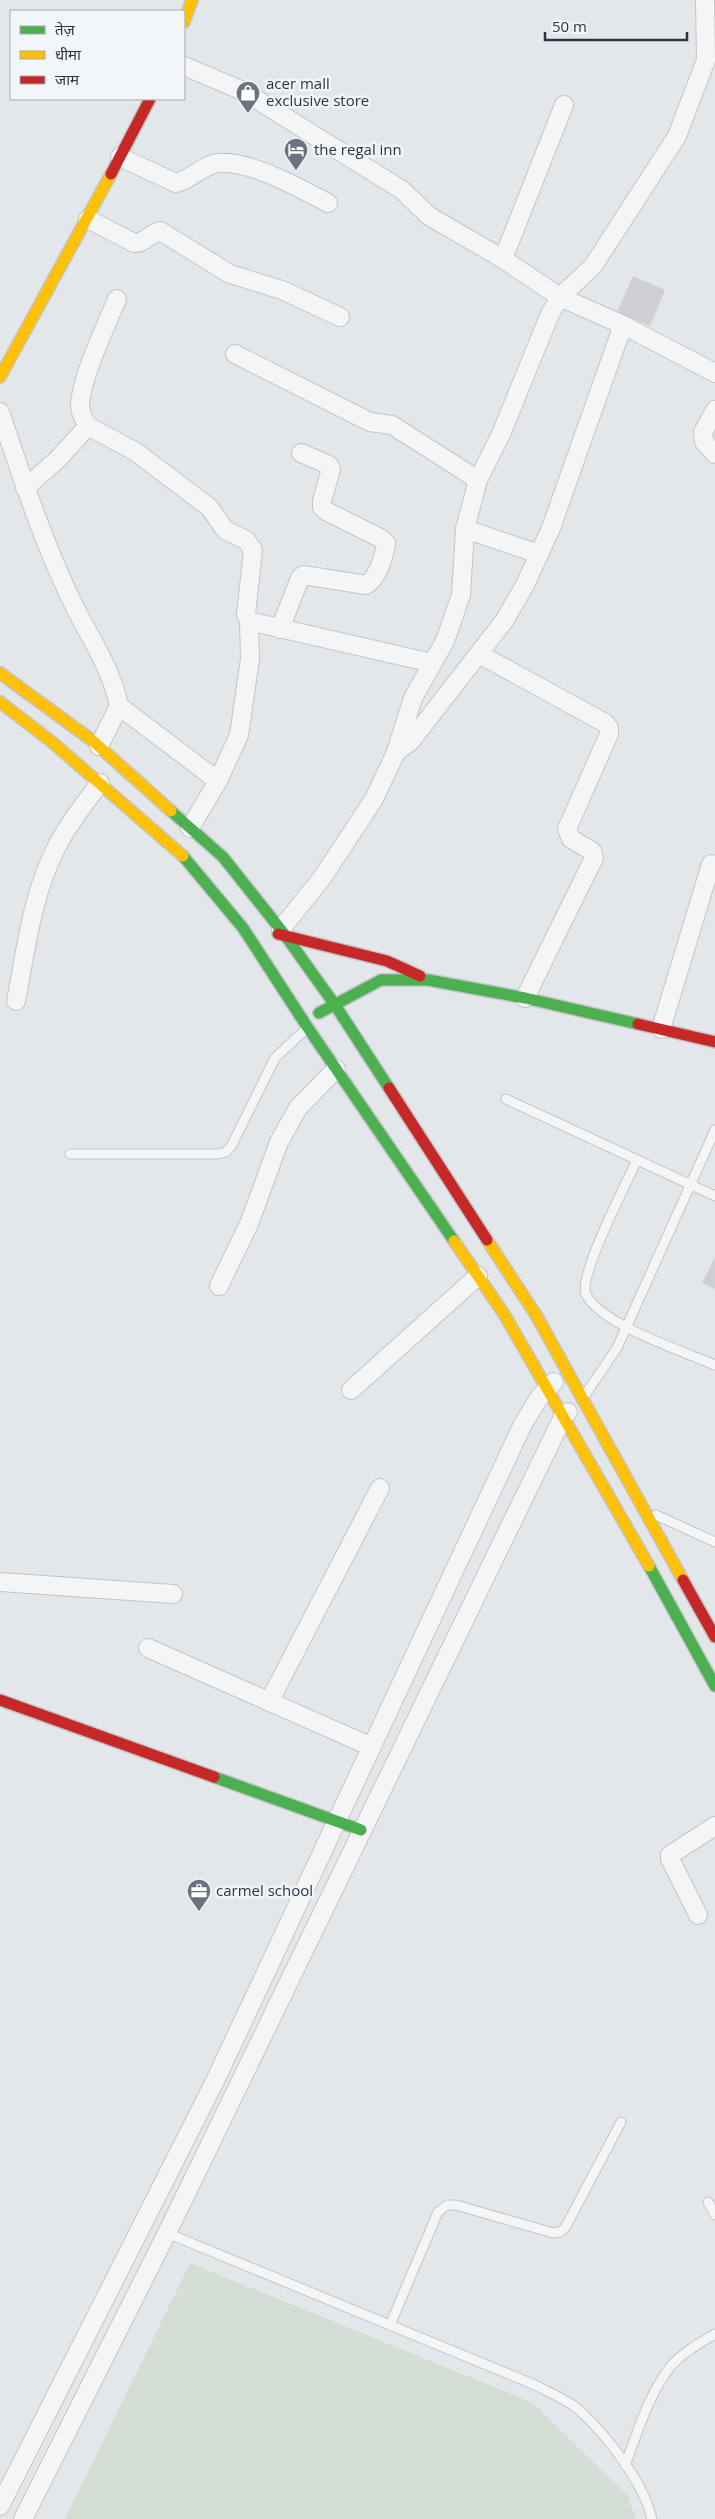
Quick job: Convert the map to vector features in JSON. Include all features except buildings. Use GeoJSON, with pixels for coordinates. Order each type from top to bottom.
{"type":"FeatureCollection","features":[{"type":"Feature","properties":{"kind":"main road"},"geometry":{"type":"LineString","coordinates":[[185,19],[192,0]]}},
{"type":"Feature","properties":{"kind":"main road"},"geometry":{"type":"LineString","coordinates":[[0,377],[88,219],[149,100]]}},
{"type":"Feature","properties":{"kind":"main road"},"geometry":{"type":"LineString","coordinates":[[0,673],[99,746],[223,857],[274,932],[336,1005],[536,1315],[715,1637]]}},
{"type":"Feature","properties":{"kind":"main road"},"geometry":{"type":"LineString","coordinates":[[0,702],[52,742],[179,852],[243,928],[336,1069],[504,1314],[676,1613],[715,1686]]}},
{"type":"Feature","properties":{"kind":"main road"},"geometry":{"type":"LineString","coordinates":[[243,928],[274,932],[387,960],[428,980]]}},
{"type":"Feature","properties":{"kind":"main road"},"geometry":{"type":"LineString","coordinates":[[306,1024],[381,980],[428,980],[525,998],[715,1042]]}},
{"type":"Feature","properties":{"kind":"main road"},"geometry":{"type":"LineString","coordinates":[[0,1700],[361,1830]]}},
{"type":"Feature","properties":{"kind":"street"},"geometry":{"type":"LineString","coordinates":[[274,932],[322,878],[374,799],[396,752],[413,698],[445,641],[461,595],[465,529],[478,480],[501,434],[550,314],[560,297],[593,266],[677,136],[706,60],[705,0]]}},
{"type":"Feature","properties":{"kind":"street"},"geometry":{"type":"LineString","coordinates":[[185,66],[243,91],[402,190],[429,216],[503,259],[560,297],[623,325],[715,373]]}},
{"type":"Feature","properties":{"kind":"street"},"geometry":{"type":"LineString","coordinates":[[503,259],[564,105]]}},
{"type":"Feature","properties":{"kind":"street"},"geometry":{"type":"LineString","coordinates":[[120,157],[176,183],[185,181],[210,165],[229,164],[273,175],[328,203]]}},
{"type":"Feature","properties":{"kind":"street"},"geometry":{"type":"LineString","coordinates":[[88,219],[139,244],[160,231],[234,276],[282,290],[340,317]]}},
{"type":"Feature","properties":{"kind":"street"},"geometry":{"type":"LineString","coordinates":[[117,299],[96,348],[81,398],[83,418],[88,426],[136,452],[210,508],[224,530],[246,540],[253,550],[250,571],[252,578],[246,614],[249,621],[250,658],[239,735],[218,781],[190,828]]}},
{"type":"Feature","properties":{"kind":"street"},"geometry":{"type":"LineString","coordinates":[[396,752],[410,742],[479,654],[504,621],[525,586],[551,528],[623,325]]}},
{"type":"Feature","properties":{"kind":"street"},"geometry":{"type":"LineString","coordinates":[[235,354],[370,422],[392,425],[478,480]]}},
{"type":"Feature","properties":{"kind":"street"},"geometry":{"type":"LineString","coordinates":[[715,410],[703,432],[704,442],[715,454]]}},
{"type":"Feature","properties":{"kind":"street"},"geometry":{"type":"LineString","coordinates":[[0,412],[25,488],[69,595],[111,673],[119,706],[218,781]]}},
{"type":"Feature","properties":{"kind":"street"},"geometry":{"type":"LineString","coordinates":[[25,488],[57,460],[88,426]]}},
{"type":"Feature","properties":{"kind":"street"},"geometry":{"type":"LineString","coordinates":[[280,628],[300,578],[303,575],[366,585],[375,576],[386,543],[322,506],[331,469],[329,465],[301,453]]}},
{"type":"Feature","properties":{"kind":"street"},"geometry":{"type":"LineString","coordinates":[[465,529],[540,554]]}},
{"type":"Feature","properties":{"kind":"street"},"geometry":{"type":"LineString","coordinates":[[249,621],[432,663]]}},
{"type":"Feature","properties":{"kind":"street"},"geometry":{"type":"LineString","coordinates":[[479,654],[604,723],[609,728],[567,829],[571,839],[592,852],[594,858],[525,998]]}},
{"type":"Feature","properties":{"kind":"street"},"geometry":{"type":"LineString","coordinates":[[99,746],[119,706]]}},
{"type":"Feature","properties":{"kind":"street"},"geometry":{"type":"LineString","coordinates":[[16,1001],[34,906],[47,867],[57,845],[100,783]]}},
{"type":"Feature","properties":{"kind":"street"},"geometry":{"type":"LineString","coordinates":[[661,1029],[711,864]]}},
{"type":"Feature","properties":{"kind":"street"},"geometry":{"type":"LineString","coordinates":[[219,1286],[249,1224],[279,1142],[298,1108],[336,1069]]}},
{"type":"Feature","properties":{"kind":"street"},"geometry":{"type":"LineString","coordinates":[[351,1390],[478,1276]]}},
{"type":"Feature","properties":{"kind":"street"},"geometry":{"type":"LineString","coordinates":[[0,2506],[214,2083],[523,1424],[546,1388],[567,1370]]}},
{"type":"Feature","properties":{"kind":"street"},"geometry":{"type":"LineString","coordinates":[[23,2519],[167,2233],[563,1417],[583,1398]]}},
{"type":"Feature","properties":{"kind":"street"},"geometry":{"type":"LineString","coordinates":[[269,1702],[380,1488]]}},
{"type":"Feature","properties":{"kind":"street"},"geometry":{"type":"LineString","coordinates":[[0,1582],[173,1594]]}},
{"type":"Feature","properties":{"kind":"street"},"geometry":{"type":"LineString","coordinates":[[148,1648],[372,1747]]}},
{"type":"Feature","properties":{"kind":"street"},"geometry":{"type":"LineString","coordinates":[[698,1914],[670,1859],[670,1854],[715,1826]]}},
{"type":"Feature","properties":{"kind":"street"},"geometry":{"type":"LineString","coordinates":[[16,2474],[40,2486]]}},
{"type":"Feature","properties":{"kind":"lane"},"geometry":{"type":"LineString","coordinates":[[70,1154],[218,1154],[226,1152],[232,1146],[275,1058],[306,1024]]}},
{"type":"Feature","properties":{"kind":"lane"},"geometry":{"type":"LineString","coordinates":[[506,1099],[715,1196]]}},
{"type":"Feature","properties":{"kind":"lane"},"geometry":{"type":"LineString","coordinates":[[583,1398],[617,1348],[715,1130]]}},
{"type":"Feature","properties":{"kind":"lane"},"geometry":{"type":"LineString","coordinates":[[637,1160],[594,1256],[586,1279],[586,1294],[596,1307],[626,1327],[715,1365]]}},
{"type":"Feature","properties":{"kind":"lane"},"geometry":{"type":"LineString","coordinates":[[646,1511],[715,1542]]}},
{"type":"Feature","properties":{"kind":"lane"},"geometry":{"type":"LineString","coordinates":[[390,2325],[438,2212],[446,2205],[456,2205],[552,2232],[560,2232],[566,2228],[621,2122]]}},
{"type":"Feature","properties":{"kind":"lane"},"geometry":{"type":"LineString","coordinates":[[708,2202],[715,2215]]}},
{"type":"Feature","properties":{"kind":"lane"},"geometry":{"type":"LineString","coordinates":[[167,2233],[534,2385],[577,2408],[616,2450],[648,2504],[652,2519]]}},
{"type":"Feature","properties":{"kind":"lane"},"geometry":{"type":"LineString","coordinates":[[624,2465],[649,2402],[672,2366],[698,2344],[715,2334]]}},
{"type":"Feature","properties":{"kind":"shaded area"},"geometry":{"type":"Polygon","coordinates":[[[190,2263],[533,2403],[628,2496],[636,2519],[65,2519],[190,2263]]]}},
{"type":"Feature","properties":{"kind":"traffic: fast"},"geometry":{"type":"LineString","coordinates":[[171,811],[223,857],[285,935],[335,1005],[389,1088]]}},
{"type":"Feature","properties":{"kind":"traffic: fast"},"geometry":{"type":"LineString","coordinates":[[183,856],[243,928],[308,1028],[454,1241]]}},
{"type":"Feature","properties":{"kind":"traffic: fast"},"geometry":{"type":"LineString","coordinates":[[319,1013],[381,980],[428,980],[525,998],[638,1024]]}},
{"type":"Feature","properties":{"kind":"traffic: fast"},"geometry":{"type":"LineString","coordinates":[[649,1566],[715,1686]]}},
{"type":"Feature","properties":{"kind":"traffic: fast"},"geometry":{"type":"LineString","coordinates":[[214,1777],[361,1830]]}},
{"type":"Feature","properties":{"kind":"traffic: slow"},"geometry":{"type":"LineString","coordinates":[[185,19],[192,0]]}},
{"type":"Feature","properties":{"kind":"traffic: slow"},"geometry":{"type":"LineString","coordinates":[[0,377],[111,174]]}},
{"type":"Feature","properties":{"kind":"traffic: slow"},"geometry":{"type":"LineString","coordinates":[[0,673],[93,741],[171,811]]}},
{"type":"Feature","properties":{"kind":"traffic: slow"},"geometry":{"type":"LineString","coordinates":[[0,702],[52,742],[183,856]]}},
{"type":"Feature","properties":{"kind":"traffic: slow"},"geometry":{"type":"LineString","coordinates":[[487,1240],[536,1315],[683,1580]]}},
{"type":"Feature","properties":{"kind":"traffic: slow"},"geometry":{"type":"LineString","coordinates":[[454,1241],[504,1314],[649,1566]]}},
{"type":"Feature","properties":{"kind":"traffic: jam"},"geometry":{"type":"LineString","coordinates":[[111,174],[149,100]]}},
{"type":"Feature","properties":{"kind":"traffic: jam"},"geometry":{"type":"LineString","coordinates":[[278,934],[387,961],[420,976]]}},
{"type":"Feature","properties":{"kind":"traffic: jam"},"geometry":{"type":"LineString","coordinates":[[638,1024],[715,1042]]}},
{"type":"Feature","properties":{"kind":"traffic: jam"},"geometry":{"type":"LineString","coordinates":[[389,1088],[487,1240]]}},
{"type":"Feature","properties":{"kind":"traffic: jam"},"geometry":{"type":"LineString","coordinates":[[683,1580],[715,1637]]}},
{"type":"Feature","properties":{"kind":"traffic: jam"},"geometry":{"type":"LineString","coordinates":[[0,1700],[214,1777]]}},
{"type":"Feature","properties":{"kind":"place","name":"acer mall exclusive store"},"geometry":{"type":"Point","coordinates":[248,114]}},
{"type":"Feature","properties":{"kind":"place","name":"the regal inn"},"geometry":{"type":"Point","coordinates":[296,171]}},
{"type":"Feature","properties":{"kind":"place","name":"carmel school"},"geometry":{"type":"Point","coordinates":[199,1912]}}]}
